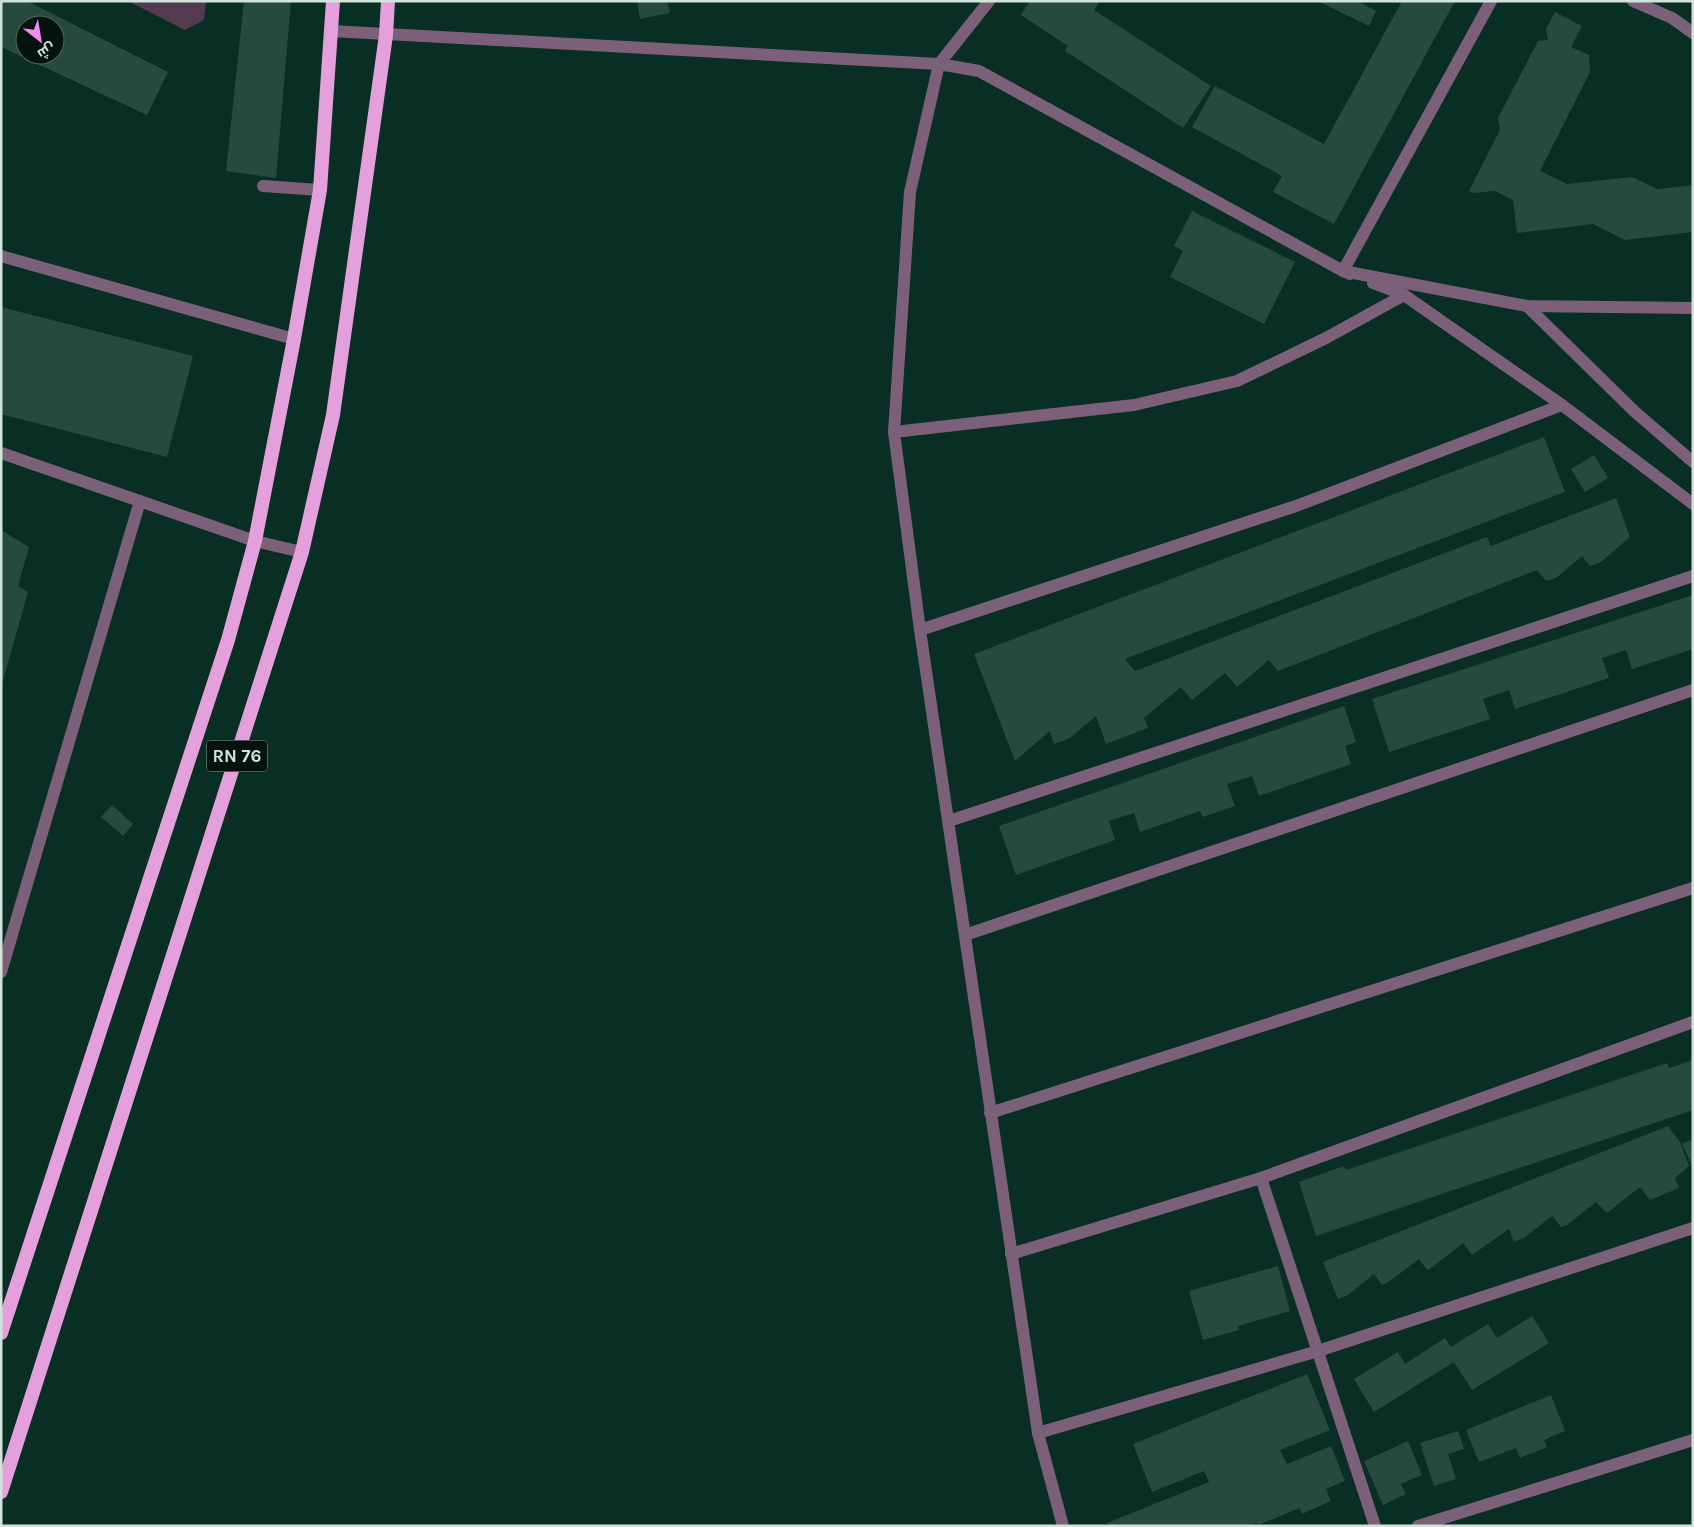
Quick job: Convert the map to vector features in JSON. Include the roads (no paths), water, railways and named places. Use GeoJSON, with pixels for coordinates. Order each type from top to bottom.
{"type":"FeatureCollection","features":[{"type":"Feature","properties":{"kind":"highway","name":"RN 76"},"geometry":{"type":"LineString","coordinates":[[2,1327],[228,640],[255,540],[294,339],[320,190],[333,1]]}},
{"type":"Feature","properties":{"kind":"highway","name":"RN 76"},"geometry":{"type":"LineString","coordinates":[[1,1492],[302,552],[334,415],[386,35],[388,1]]}},
{"type":"Feature","properties":{"kind":"street"},"geometry":{"type":"LineString","coordinates":[[989,1],[939,64],[910,192],[894,432],[920,630],[1038,1433],[1063,1526]]}},
{"type":"Feature","properties":{"kind":"street"},"geometry":{"type":"LineString","coordinates":[[1343,271],[1492,1]]}},
{"type":"Feature","properties":{"kind":"street"},"geometry":{"type":"LineString","coordinates":[[1633,1],[1672,18],[1693,33]]}},
{"type":"Feature","properties":{"kind":"street"},"geometry":{"type":"LineString","coordinates":[[331,31],[939,64],[979,71],[1343,271],[1404,295],[1562,405],[1693,504]]}},
{"type":"Feature","properties":{"kind":"street"},"geometry":{"type":"LineString","coordinates":[[263,186],[320,190]]}},
{"type":"Feature","properties":{"kind":"street"},"geometry":{"type":"LineString","coordinates":[[1,256],[294,339]]}},
{"type":"Feature","properties":{"kind":"street"},"geometry":{"type":"LineString","coordinates":[[1343,271],[1527,306],[1693,308]]}},
{"type":"Feature","properties":{"kind":"street"},"geometry":{"type":"LineString","coordinates":[[894,432],[1134,405],[1237,381],[1326,338],[1404,295]]}},
{"type":"Feature","properties":{"kind":"street"},"geometry":{"type":"LineString","coordinates":[[1527,306],[1634,411],[1693,462]]}},
{"type":"Feature","properties":{"kind":"street"},"geometry":{"type":"LineString","coordinates":[[920,630],[1296,506],[1562,405]]}},
{"type":"Feature","properties":{"kind":"street"},"geometry":{"type":"LineString","coordinates":[[1,453],[255,540],[302,552]]}},
{"type":"Feature","properties":{"kind":"street"},"geometry":{"type":"LineString","coordinates":[[1,972],[140,501]]}},
{"type":"Feature","properties":{"kind":"street"},"geometry":{"type":"LineString","coordinates":[[949,821],[1693,576]]}},
{"type":"Feature","properties":{"kind":"street"},"geometry":{"type":"LineString","coordinates":[[965,935],[1693,690]]}},
{"type":"Feature","properties":{"kind":"street"},"geometry":{"type":"LineString","coordinates":[[990,1113],[1693,888]]}},
{"type":"Feature","properties":{"kind":"street"},"geometry":{"type":"LineString","coordinates":[[1011,1254],[1261,1178],[1693,1022]]}},
{"type":"Feature","properties":{"kind":"street"},"geometry":{"type":"LineString","coordinates":[[1261,1178],[1375,1526]]}},
{"type":"Feature","properties":{"kind":"street"},"geometry":{"type":"LineString","coordinates":[[1038,1433],[1318,1351],[1693,1228]]}},
{"type":"Feature","properties":{"kind":"street"},"geometry":{"type":"LineString","coordinates":[[1418,1526],[1693,1440]]}}]}
